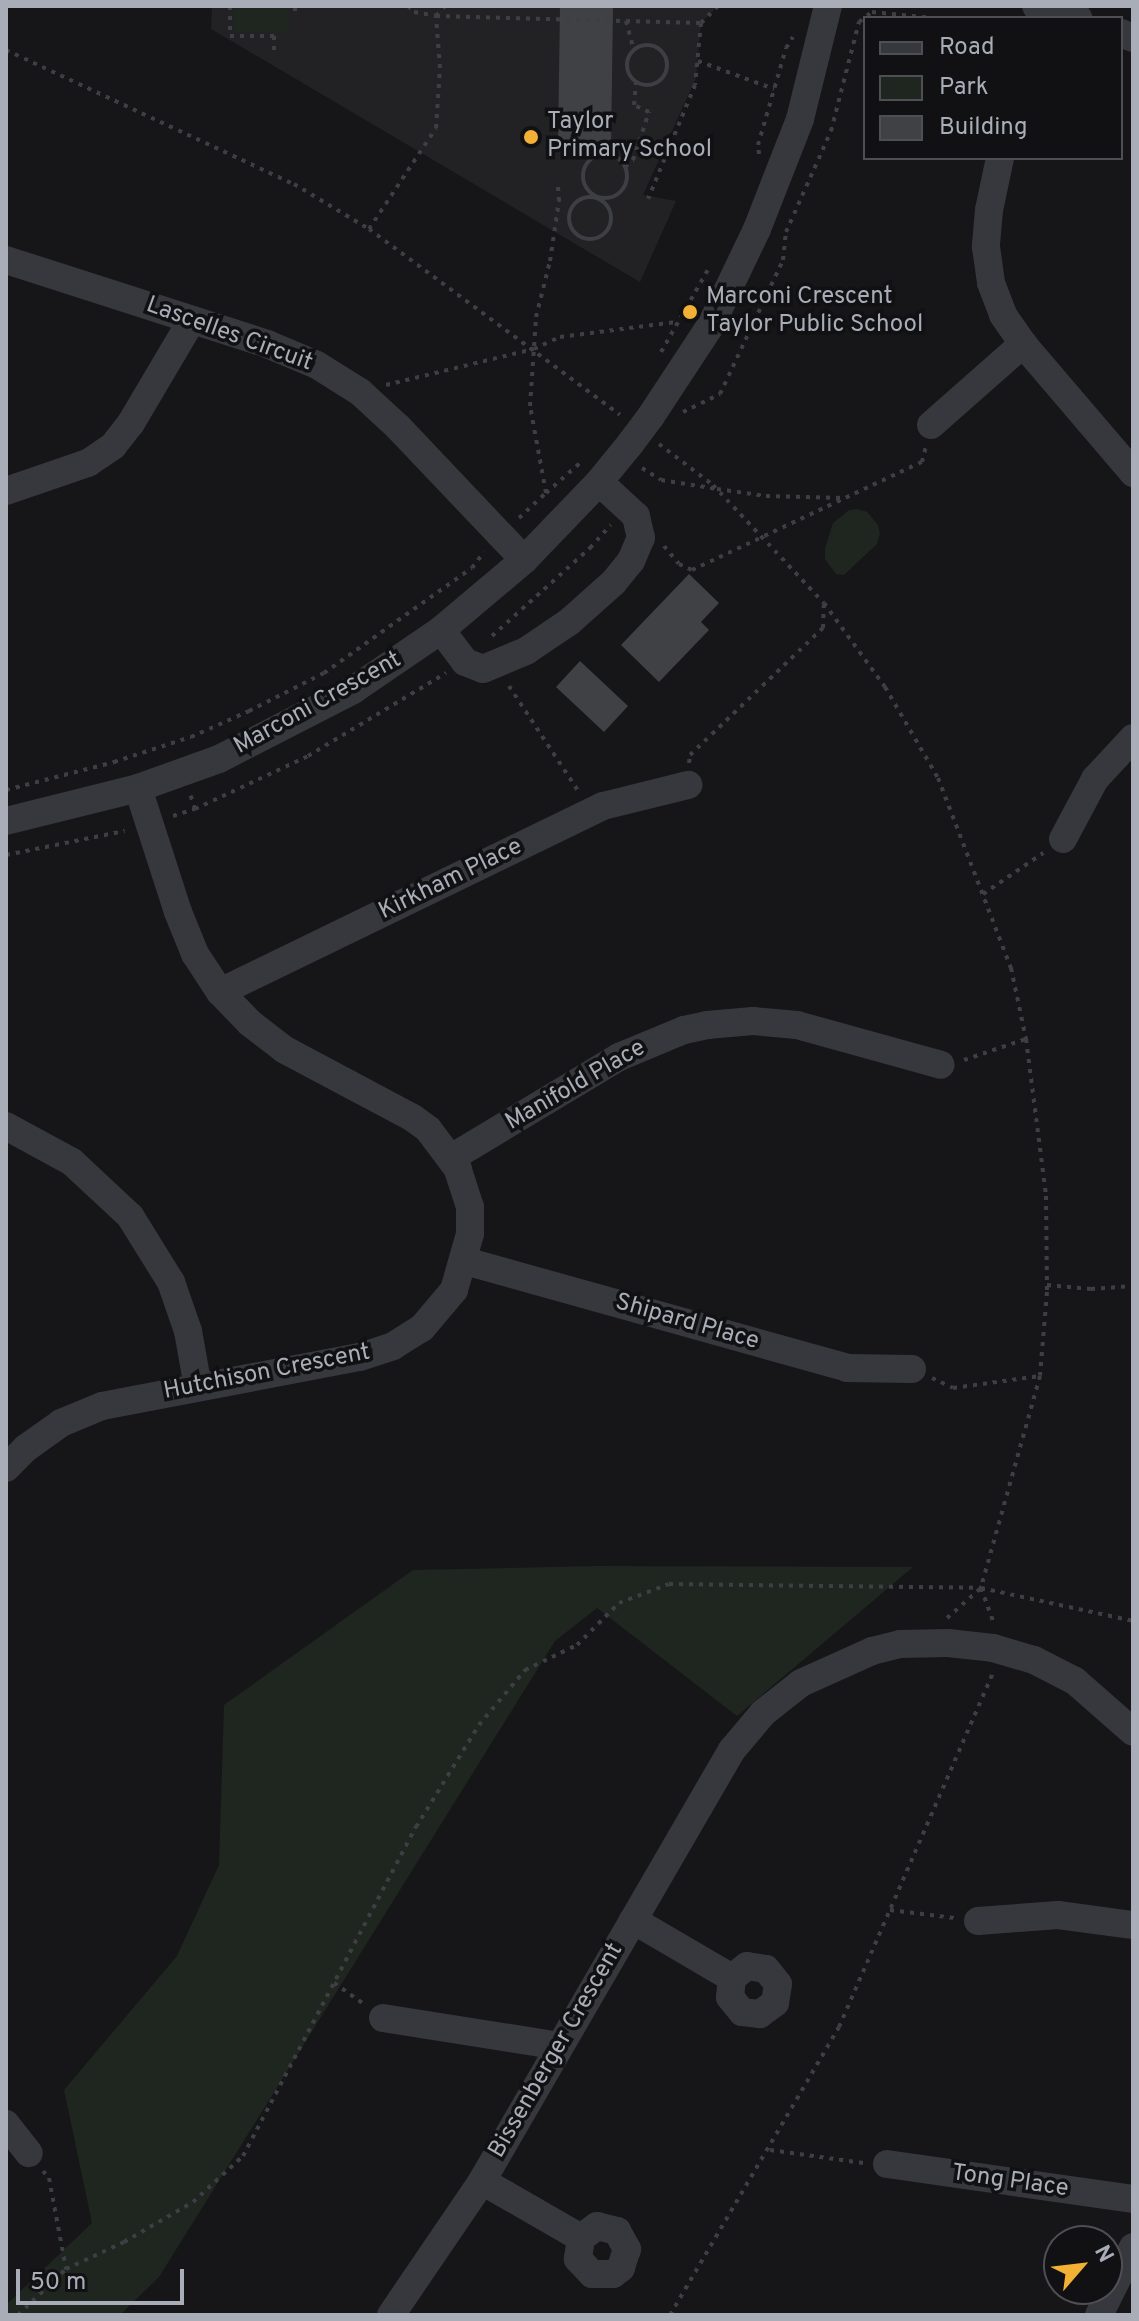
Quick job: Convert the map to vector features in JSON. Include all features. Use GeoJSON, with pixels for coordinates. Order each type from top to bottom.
{"type":"FeatureCollection","features":[{"type":"Feature","properties":{"kind":"street","name":"Marconi Crescent"},"geometry":{"type":"LineString","coordinates":[[6,821],[138,788],[219,759],[297,722],[353,690],[441,630],[524,560],[649,428],[712,323],[757,229],[800,119],[828,6]]}},
{"type":"Feature","properties":{"kind":"street"},"geometry":{"type":"LineString","coordinates":[[1035,6],[1071,16]]}},
{"type":"Feature","properties":{"kind":"street"},"geometry":{"type":"LineString","coordinates":[[1000,160],[989,210],[986,247],[991,283],[1003,315],[1023,344],[1133,473]]}},
{"type":"Feature","properties":{"kind":"street","name":"Lascelles Circuit"},"geometry":{"type":"LineString","coordinates":[[6,260],[267,344],[317,365],[367,398],[524,560]]}},
{"type":"Feature","properties":{"kind":"street"},"geometry":{"type":"LineString","coordinates":[[6,491],[88,463],[113,446],[131,423],[192,320]]}},
{"type":"Feature","properties":{"kind":"street"},"geometry":{"type":"LineString","coordinates":[[931,425],[1023,344]]}},
{"type":"Feature","properties":{"kind":"street"},"geometry":{"type":"LineString","coordinates":[[441,630],[460,668],[483,669],[526,651],[569,622],[613,583],[631,561],[641,538],[636,516],[599,482]]}},
{"type":"Feature","properties":{"kind":"street"},"geometry":{"type":"LineString","coordinates":[[1063,839],[1095,779],[1133,738]]}},
{"type":"Feature","properties":{"kind":"street","name":"Kirkham Place"},"geometry":{"type":"LineString","coordinates":[[220,992],[592,811],[688,785]]}},
{"type":"Feature","properties":{"kind":"street","name":"Hutchison Crescent"},"geometry":{"type":"LineString","coordinates":[[6,1468],[26,1448],[61,1423],[102,1406],[360,1357],[393,1346],[434,1317],[454,1290],[465,1261],[470,1234],[470,1207],[451,1158],[428,1129],[285,1050],[250,1023],[220,992],[195,954],[178,912],[138,788]]}},
{"type":"Feature","properties":{"kind":"street","name":"Manifold Place"},"geometry":{"type":"LineString","coordinates":[[451,1158],[619,1057],[655,1041],[707,1025],[753,1021],[797,1025],[941,1065]]}},
{"type":"Feature","properties":{"kind":"street"},"geometry":{"type":"LineString","coordinates":[[6,1126],[72,1162],[130,1216],[171,1282],[188,1331],[198,1387]]}},
{"type":"Feature","properties":{"kind":"street","name":"Shipard Place"},"geometry":{"type":"LineString","coordinates":[[465,1261],[847,1368],[912,1369]]}},
{"type":"Feature","properties":{"kind":"street","name":"Bissenberger Crescent"},"geometry":{"type":"LineString","coordinates":[[391,2315],[482,2181],[732,1750],[763,1713],[801,1683],[828,1668],[872,1651],[948,1643],[1003,1651],[1034,1660],[1075,1681],[1133,1732]]}},
{"type":"Feature","properties":{"kind":"street"},"geometry":{"type":"LineString","coordinates":[[978,1921],[1058,1915],[1133,1925]]}},
{"type":"Feature","properties":{"kind":"street","name":"Bissenberger Crescent"},"geometry":{"type":"LineString","coordinates":[[633,1920],[732,1978]]}},
{"type":"Feature","properties":{"kind":"street"},"geometry":{"type":"LineString","coordinates":[[383,2018],[560,2046]]}},
{"type":"Feature","properties":{"kind":"street"},"geometry":{"type":"LineString","coordinates":[[6,2124],[29,2153]]}},
{"type":"Feature","properties":{"kind":"street","name":"Tong Place"},"geometry":{"type":"LineString","coordinates":[[887,2164],[1133,2199]]}},
{"type":"Feature","properties":{"kind":"street","name":"Bissenberger Crescent"},"geometry":{"type":"LineString","coordinates":[[482,2181],[581,2238]]}},
{"type":"Feature","properties":{"kind":"street"},"geometry":{"type":"LineString","coordinates":[[1099,2315],[1133,2247]]}},
{"type":"Feature","properties":{"kind":"path"},"geometry":{"type":"LineString","coordinates":[[230,6],[230,36],[274,36],[274,52]]}},
{"type":"Feature","properties":{"kind":"path"},"geometry":{"type":"LineString","coordinates":[[408,6],[414,12],[436,16],[701,23]]}},
{"type":"Feature","properties":{"kind":"path"},"geometry":{"type":"LineString","coordinates":[[369,229],[436,128],[440,68],[436,16],[445,6]]}},
{"type":"Feature","properties":{"kind":"path"},"geometry":{"type":"LineString","coordinates":[[648,199],[695,85],[701,23],[718,6]]}},
{"type":"Feature","properties":{"kind":"path"},"geometry":{"type":"LineString","coordinates":[[872,9],[919,16]]}},
{"type":"Feature","properties":{"kind":"path"},"geometry":{"type":"LineString","coordinates":[[649,428],[720,394],[783,260],[786,232],[831,131],[859,22],[863,18]]}},
{"type":"Feature","properties":{"kind":"path"},"geometry":{"type":"LineString","coordinates":[[626,21],[634,50]]}},
{"type":"Feature","properties":{"kind":"path"},"geometry":{"type":"LineString","coordinates":[[759,158],[758,145],[786,48],[799,30]]}},
{"type":"Feature","properties":{"kind":"path"},"geometry":{"type":"LineString","coordinates":[[625,167],[607,154],[589,162],[584,181],[597,196],[611,212],[611,225],[596,239],[583,238],[572,229],[571,208],[582,198],[597,196],[612,197],[623,188],[625,167],[633,160],[649,112],[634,105],[636,81],[627,65],[634,50],[642,45],[655,46],[667,62],[660,80],[648,85],[636,81]]}},
{"type":"Feature","properties":{"kind":"path"},"geometry":{"type":"LineString","coordinates":[[6,50],[294,184],[369,229],[649,428],[717,489],[824,603],[885,687],[938,778],[1011,968],[1026,1039],[1046,1196],[1047,1285],[1040,1376],[981,1588],[919,1644]]}},
{"type":"Feature","properties":{"kind":"path"},"geometry":{"type":"LineString","coordinates":[[697,61],[774,89]]}},
{"type":"Feature","properties":{"kind":"path"},"geometry":{"type":"LineString","coordinates":[[6,790],[89,769],[191,737],[311,680],[472,568],[500,535],[546,493],[530,406],[536,317],[559,201],[558,185]]}},
{"type":"Feature","properties":{"kind":"path"},"geometry":{"type":"LineString","coordinates":[[655,363],[717,254]]}},
{"type":"Feature","properties":{"kind":"path"},"geometry":{"type":"LineString","coordinates":[[367,398],[387,384],[534,349],[560,337],[676,322]]}},
{"type":"Feature","properties":{"kind":"path"},"geometry":{"type":"LineString","coordinates":[[656,536],[679,564],[692,570],[922,462],[931,425]]}},
{"type":"Feature","properties":{"kind":"path"},"geometry":{"type":"LineString","coordinates":[[195,809],[308,756],[450,671],[460,668],[569,568],[635,497],[631,483],[638,465],[661,480],[717,489],[766,496],[844,498]]}},
{"type":"Feature","properties":{"kind":"path"},"geometry":{"type":"LineString","coordinates":[[688,785],[690,755],[823,628],[824,603]]}},
{"type":"Feature","properties":{"kind":"path"},"geometry":{"type":"LineString","coordinates":[[504,679],[592,811]]}},
{"type":"Feature","properties":{"kind":"path"},"geometry":{"type":"LineString","coordinates":[[6,855],[131,831]]}},
{"type":"Feature","properties":{"kind":"path"},"geometry":{"type":"LineString","coordinates":[[983,894],[1063,839]]}},
{"type":"Feature","properties":{"kind":"path"},"geometry":{"type":"LineString","coordinates":[[941,1065],[977,1058],[1026,1039]]}},
{"type":"Feature","properties":{"kind":"path"},"geometry":{"type":"LineString","coordinates":[[1047,1285],[1091,1289],[1133,1286]]}},
{"type":"Feature","properties":{"kind":"path"},"geometry":{"type":"LineString","coordinates":[[912,1369],[953,1388],[1040,1376]]}},
{"type":"Feature","properties":{"kind":"path"},"geometry":{"type":"LineString","coordinates":[[18,2315],[66,2269],[124,2242],[193,2202],[243,2156],[416,1827],[479,1725],[525,1670],[577,1645],[619,1603],[669,1584],[981,1588],[1133,1621]]}},
{"type":"Feature","properties":{"kind":"path"},"geometry":{"type":"LineString","coordinates":[[670,2315],[770,2150],[839,2027],[1003,1651],[981,1588]]}},
{"type":"Feature","properties":{"kind":"path"},"geometry":{"type":"LineString","coordinates":[[890,1910],[978,1921]]}},
{"type":"Feature","properties":{"kind":"path"},"geometry":{"type":"LineString","coordinates":[[334,1983],[383,2018]]}},
{"type":"Feature","properties":{"kind":"path"},"geometry":{"type":"LineString","coordinates":[[770,2150],[887,2164]]}},
{"type":"Feature","properties":{"kind":"path"},"geometry":{"type":"LineString","coordinates":[[29,2153],[49,2178],[66,2269]]}},
{"type":"Feature","properties":{"kind":"shaded area","name":"Taylor Primary School"},"geometry":{"type":"Polygon","coordinates":[[[212,6],[718,6],[701,23],[696,78],[643,195],[676,201],[640,282],[211,29],[212,6]]]}},
{"type":"Feature","properties":{"kind":"green space"},"geometry":{"type":"Polygon","coordinates":[[[234,6],[290,6],[289,33],[234,32],[234,6]]]}},
{"type":"Feature","properties":{"kind":"green space"},"geometry":{"type":"Polygon","coordinates":[[[849,510],[867,512],[878,525],[880,534],[877,544],[844,575],[836,574],[825,559],[833,523],[849,510]]]}},
{"type":"Feature","properties":{"kind":"green space"},"geometry":{"type":"Polygon","coordinates":[[[596,1566],[913,1567],[737,1716],[597,1608],[555,1641],[159,2277],[120,2315],[6,2315],[6,2305],[92,2223],[64,2090],[177,1956],[219,1865],[224,1705],[413,1570],[596,1566]]]}},
{"type":"Feature","properties":{"kind":"building"},"geometry":{"type":"Polygon","coordinates":[[[560,6],[613,6],[611,147],[558,146],[560,6]]]}},
{"type":"Feature","properties":{"kind":"building"},"geometry":{"type":"Polygon","coordinates":[[[689,574],[719,603],[701,622],[709,630],[659,682],[621,645],[689,574]]]}},
{"type":"Feature","properties":{"kind":"building"},"geometry":{"type":"Polygon","coordinates":[[[580,661],[628,706],[604,732],[556,687],[580,661]]]}},
{"type":"Feature","properties":{"kind":"place","name":"Taylor Primary School"},"geometry":{"type":"Point","coordinates":[531,137]}},
{"type":"Feature","properties":{"kind":"place","name":"Marconi Crescent Taylor Public School"},"geometry":{"type":"Point","coordinates":[690,312]}}]}
